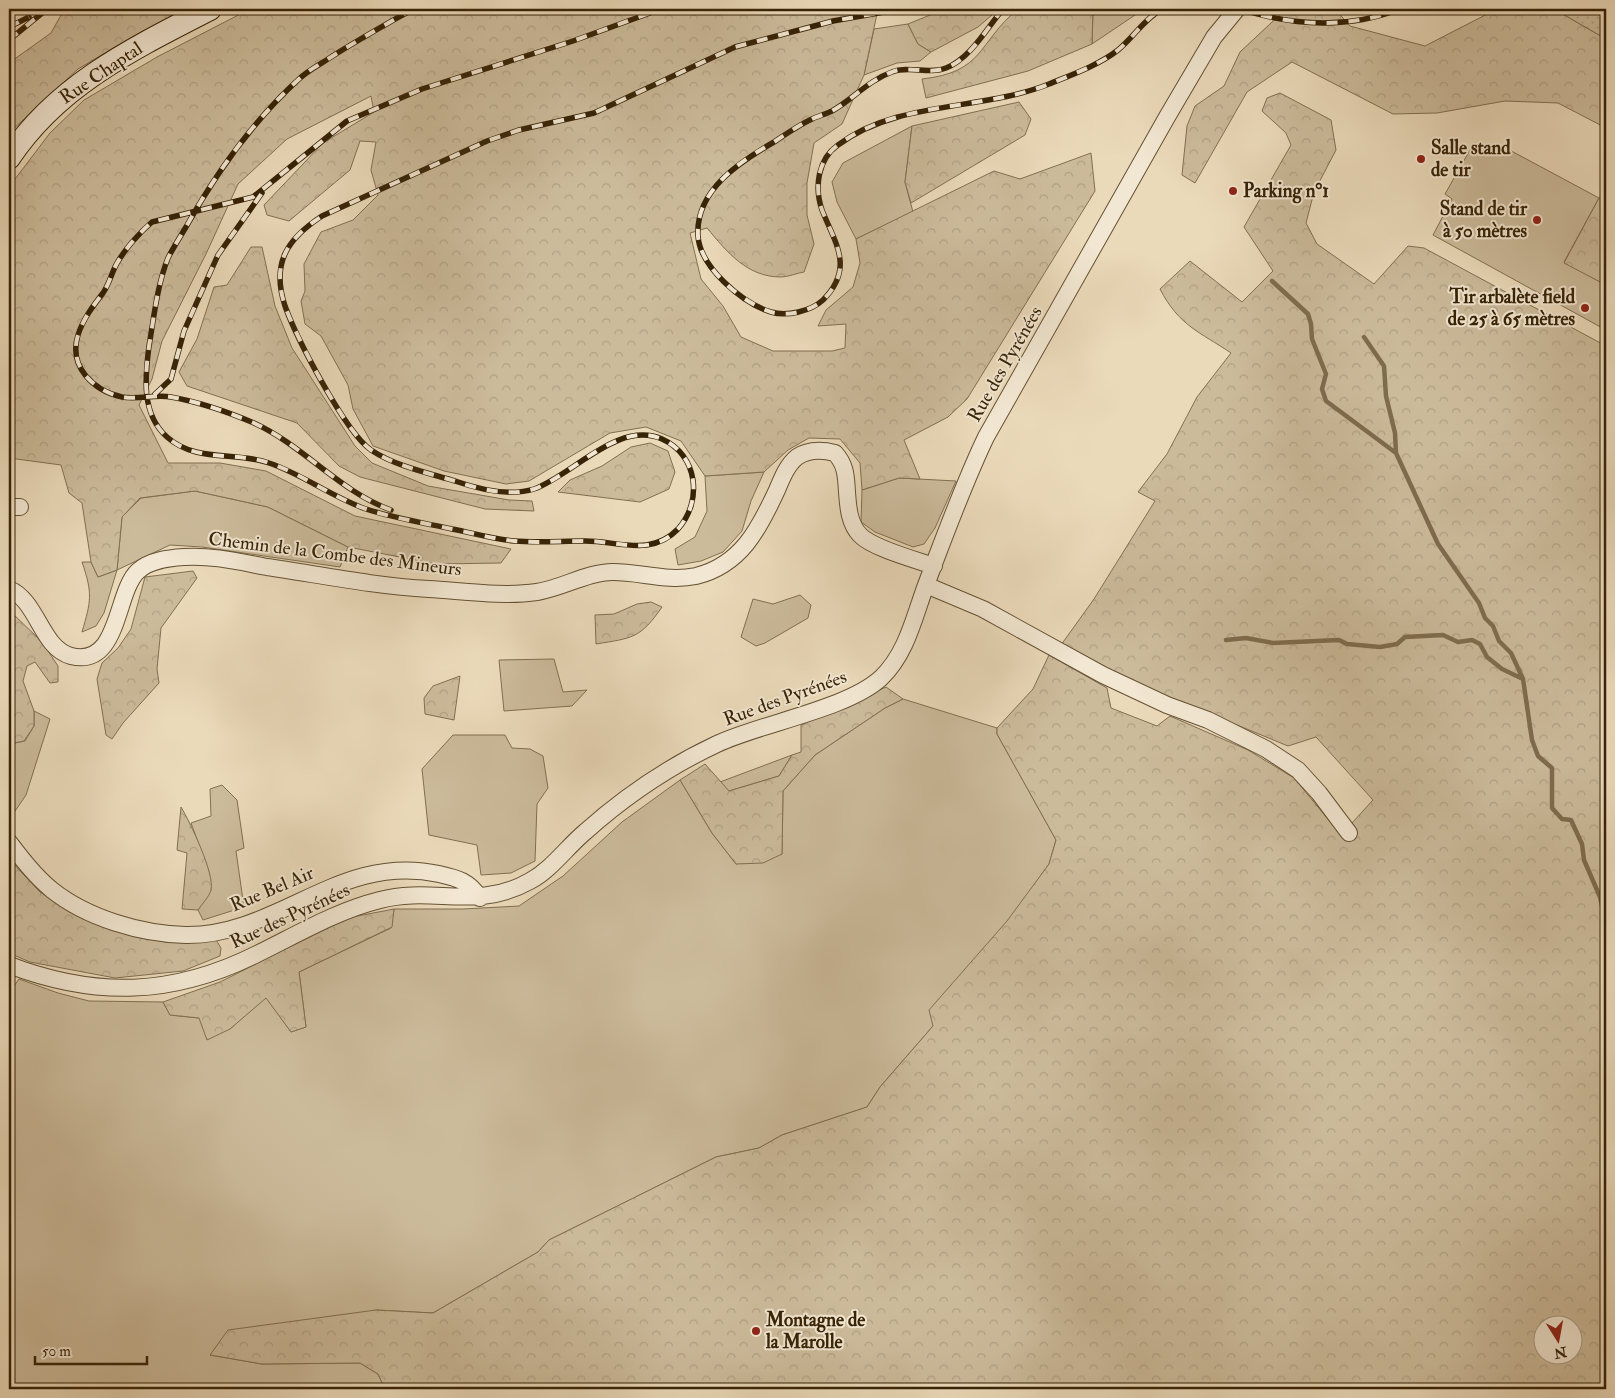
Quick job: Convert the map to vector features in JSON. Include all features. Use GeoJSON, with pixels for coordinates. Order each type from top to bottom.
{"type":"FeatureCollection","features":[{"type":"Feature","properties":{"kind":"street","name":"Rue Chaptal"},"geometry":{"type":"LineString","coordinates":[[9,158],[36,121],[84,80],[161,34],[210,9]]}},
{"type":"Feature","properties":{"kind":"street","name":"Rue des Pyrénées"},"geometry":{"type":"LineString","coordinates":[[9,965],[62,983],[93,988],[144,988],[175,984],[210,974],[256,955],[326,918],[375,901],[409,896],[480,898],[513,889],[532,880],[546,869],[584,833],[615,808],[698,754],[742,734],[818,708],[868,687],[880,679],[900,653],[963,489],[986,438],[1167,117],[1214,37],[1237,9]]}},
{"type":"Feature","properties":{"kind":"street","name":"Chemin de la Combe des Mineurs"},"geometry":{"type":"LineString","coordinates":[[9,589],[17,592],[26,601],[53,644],[64,652],[79,656],[90,654],[108,640],[114,630],[128,586],[137,572],[149,564],[187,556],[215,558],[334,578],[426,589],[509,592],[552,589],[597,573],[613,572],[680,578],[695,576],[714,570],[741,552],[754,537],[786,470],[798,457],[822,450],[835,453],[842,460],[847,477],[849,511],[852,523],[860,536],[872,544],[934,566]]}},
{"type":"Feature","properties":{"kind":"street"},"geometry":{"type":"LineString","coordinates":[[926,585],[983,609],[1102,675],[1167,705],[1208,720],[1266,749],[1298,770],[1319,793],[1349,833]]}},
{"type":"Feature","properties":{"kind":"street","name":"Rue Bel Air"},"geometry":{"type":"LineString","coordinates":[[9,842],[29,867],[52,890],[81,908],[113,921],[153,931],[187,935],[228,929],[265,917],[345,880],[383,872],[429,872],[456,878],[467,882],[480,898]]}},
{"type":"Feature","properties":{"kind":"green space"},"geometry":{"type":"Polygon","coordinates":[[[74,9],[101,9],[104,14],[118,9],[186,9],[134,36],[78,69],[9,133],[9,63],[51,33],[61,15],[74,9]]]}},
{"type":"Feature","properties":{"kind":"green space"},"geometry":{"type":"Polygon","coordinates":[[[250,9],[878,9],[864,75],[842,124],[814,143],[807,183],[807,215],[814,244],[804,272],[781,277],[758,273],[739,262],[707,228],[690,233],[701,279],[723,306],[741,337],[773,351],[832,351],[845,348],[846,324],[818,326],[826,310],[853,287],[860,263],[856,239],[994,171],[1020,179],[1091,153],[1095,191],[967,399],[948,417],[904,440],[920,479],[899,478],[862,490],[860,463],[840,439],[809,438],[788,450],[764,472],[705,476],[681,441],[646,427],[610,433],[529,481],[506,484],[444,471],[373,446],[353,409],[348,385],[321,336],[305,324],[301,301],[305,291],[304,264],[321,232],[353,220],[378,195],[371,170],[376,142],[360,141],[350,170],[289,221],[267,215],[264,205],[323,143],[374,112],[371,96],[287,139],[238,184],[206,254],[162,341],[152,379],[139,405],[168,463],[220,463],[266,471],[355,516],[511,549],[501,563],[436,564],[348,547],[268,507],[195,491],[140,498],[122,517],[117,570],[98,577],[91,562],[82,503],[69,493],[61,465],[9,458],[9,187],[50,133],[84,100],[157,57],[250,9]]]}},
{"type":"Feature","properties":{"kind":"green space"},"geometry":{"type":"Polygon","coordinates":[[[945,9],[999,9],[978,27],[931,52],[918,44],[908,24],[945,9]]]}},
{"type":"Feature","properties":{"kind":"green space"},"geometry":{"type":"Polygon","coordinates":[[[1018,9],[1093,9],[1092,44],[1028,71],[926,98],[922,79],[958,70],[969,63],[1005,21],[1018,9]]]}},
{"type":"Feature","properties":{"kind":"green space"},"geometry":{"type":"Polygon","coordinates":[[[1093,9],[1144,9],[1092,44],[1093,9]]]}},
{"type":"Feature","properties":{"kind":"green space"},"geometry":{"type":"Polygon","coordinates":[[[1286,9],[1335,9],[1350,26],[1425,46],[1497,9],[1554,9],[1606,39],[1606,128],[1558,103],[1505,101],[1437,113],[1393,114],[1292,62],[1247,92],[1195,183],[1182,175],[1187,126],[1195,106],[1224,86],[1240,52],[1286,9]]]}},
{"type":"Feature","properties":{"kind":"green space"},"geometry":{"type":"Polygon","coordinates":[[[1554,9],[1606,9],[1606,39],[1554,9]]]}},
{"type":"Feature","properties":{"kind":"green space"},"geometry":{"type":"Polygon","coordinates":[[[908,24],[918,44],[931,52],[920,61],[897,63],[864,75],[874,29],[908,24]]]}},
{"type":"Feature","properties":{"kind":"green space"},"geometry":{"type":"Polygon","coordinates":[[[1280,93],[1331,120],[1336,150],[1314,192],[1306,223],[1317,244],[1374,284],[1408,246],[1424,248],[1606,346],[1606,1389],[385,1389],[378,1374],[360,1363],[262,1364],[210,1355],[228,1330],[376,1310],[433,1313],[538,1252],[549,1240],[716,1157],[759,1148],[782,1135],[867,1107],[880,1087],[933,1026],[929,1010],[1007,921],[1049,864],[1056,840],[997,734],[997,728],[1033,689],[1049,655],[1107,688],[1111,708],[1157,726],[1170,716],[1248,750],[1294,778],[1341,835],[1373,800],[1316,737],[1288,746],[1106,671],[1061,645],[1094,599],[1155,501],[1138,492],[1167,454],[1197,397],[1231,353],[1183,320],[1167,302],[1160,289],[1190,261],[1242,302],[1273,271],[1244,227],[1291,145],[1286,133],[1262,111],[1267,98],[1280,93]]]}},
{"type":"Feature","properties":{"kind":"green space"},"geometry":{"type":"Polygon","coordinates":[[[1019,102],[1031,119],[1025,135],[911,203],[905,182],[912,126],[1019,102]]]}},
{"type":"Feature","properties":{"kind":"green space"},"geometry":{"type":"Polygon","coordinates":[[[912,126],[905,182],[913,212],[856,239],[837,202],[832,182],[843,163],[912,126]]]}},
{"type":"Feature","properties":{"kind":"green space"},"geometry":{"type":"Polygon","coordinates":[[[1474,143],[1496,156],[1502,146],[1599,198],[1564,262],[1606,285],[1606,330],[1433,235],[1452,199],[1445,194],[1474,143]]]}},
{"type":"Feature","properties":{"kind":"green space"},"geometry":{"type":"Polygon","coordinates":[[[1606,197],[1606,285],[1564,263],[1599,198],[1606,197]]]}},
{"type":"Feature","properties":{"kind":"green space"},"geometry":{"type":"Polygon","coordinates":[[[251,247],[262,247],[275,306],[292,348],[355,446],[372,463],[428,486],[509,500],[532,501],[534,511],[485,509],[360,477],[339,466],[297,423],[187,386],[179,372],[197,339],[214,287],[227,285],[251,247]]]}},
{"type":"Feature","properties":{"kind":"green space"},"geometry":{"type":"Polygon","coordinates":[[[650,443],[668,451],[675,472],[669,489],[640,502],[558,492],[570,480],[602,466],[631,447],[650,443]]]}},
{"type":"Feature","properties":{"kind":"green space"},"geometry":{"type":"Polygon","coordinates":[[[764,472],[751,501],[742,531],[723,552],[701,561],[678,565],[675,549],[695,537],[707,511],[705,476],[764,472]]]}},
{"type":"Feature","properties":{"kind":"green space"},"geometry":{"type":"Polygon","coordinates":[[[899,478],[956,481],[935,528],[924,544],[913,547],[875,532],[861,522],[862,490],[899,478]]]}},
{"type":"Feature","properties":{"kind":"green space"},"geometry":{"type":"Polygon","coordinates":[[[195,491],[268,507],[348,547],[340,567],[202,547],[170,545],[117,570],[122,517],[141,498],[195,491]]]}},
{"type":"Feature","properties":{"kind":"green space"},"geometry":{"type":"Polygon","coordinates":[[[82,562],[91,562],[98,577],[117,570],[104,613],[96,626],[82,632],[90,597],[82,562]]]}},
{"type":"Feature","properties":{"kind":"green space"},"geometry":{"type":"Polygon","coordinates":[[[193,571],[197,578],[161,628],[157,669],[159,683],[123,723],[112,739],[106,735],[97,679],[102,663],[118,648],[131,629],[145,577],[193,571]]]}},
{"type":"Feature","properties":{"kind":"green space"},"geometry":{"type":"Polygon","coordinates":[[[800,595],[811,605],[808,618],[765,643],[756,646],[741,637],[753,599],[773,604],[800,595]]]}},
{"type":"Feature","properties":{"kind":"green space"},"geometry":{"type":"Polygon","coordinates":[[[651,602],[662,607],[641,631],[627,638],[596,644],[595,615],[614,614],[637,604],[651,602]]]}},
{"type":"Feature","properties":{"kind":"green space"},"geometry":{"type":"Polygon","coordinates":[[[9,610],[42,642],[58,666],[58,682],[50,683],[35,662],[27,666],[23,681],[34,711],[34,726],[24,741],[9,744],[9,610]]]}},
{"type":"Feature","properties":{"kind":"green space"},"geometry":{"type":"Polygon","coordinates":[[[554,659],[563,692],[587,690],[572,706],[504,711],[499,660],[554,659]]]}},
{"type":"Feature","properties":{"kind":"green space"},"geometry":{"type":"Polygon","coordinates":[[[460,676],[454,720],[425,714],[424,698],[433,686],[460,676]]]}},
{"type":"Feature","properties":{"kind":"green space"},"geometry":{"type":"Polygon","coordinates":[[[886,687],[903,699],[885,708],[815,755],[783,791],[782,854],[763,863],[736,864],[712,833],[680,780],[705,764],[729,791],[779,776],[792,755],[801,752],[801,725],[886,687]]]}},
{"type":"Feature","properties":{"kind":"green space"},"geometry":{"type":"Polygon","coordinates":[[[903,699],[997,728],[997,734],[1056,840],[1049,864],[933,1026],[880,1087],[867,1107],[782,1135],[759,1148],[716,1157],[549,1240],[538,1252],[433,1313],[376,1310],[210,1355],[262,1364],[360,1363],[378,1374],[385,1389],[9,1389],[9,986],[14,986],[19,979],[58,993],[89,1001],[163,1002],[170,1015],[199,1018],[230,1029],[266,997],[291,1032],[306,1027],[299,972],[391,928],[394,909],[463,909],[519,906],[563,876],[622,822],[680,780],[712,833],[736,864],[782,854],[783,791],[815,755],[885,708],[903,699]]]}},
{"type":"Feature","properties":{"kind":"green space"},"geometry":{"type":"Polygon","coordinates":[[[34,711],[50,719],[26,795],[9,820],[9,744],[25,741],[34,726],[34,711]]]}},
{"type":"Feature","properties":{"kind":"green space"},"geometry":{"type":"Polygon","coordinates":[[[453,735],[505,735],[512,748],[530,749],[543,756],[548,788],[537,804],[535,861],[511,873],[481,875],[477,845],[429,835],[422,769],[453,735]]]}},
{"type":"Feature","properties":{"kind":"green space"},"geometry":{"type":"Polygon","coordinates":[[[792,755],[779,776],[729,791],[720,782],[792,755]]]}},
{"type":"Feature","properties":{"kind":"green space"},"geometry":{"type":"Polygon","coordinates":[[[222,785],[237,800],[244,848],[236,851],[244,907],[203,920],[198,910],[211,890],[209,872],[191,823],[211,816],[210,789],[222,785]]]}},
{"type":"Feature","properties":{"kind":"green space"},"geometry":{"type":"Polygon","coordinates":[[[181,807],[201,848],[211,882],[210,893],[198,910],[182,909],[187,853],[177,850],[181,807]]]}},
{"type":"Feature","properties":{"kind":"green space"},"geometry":{"type":"Polygon","coordinates":[[[9,859],[40,892],[73,913],[123,933],[166,942],[215,938],[221,948],[220,956],[183,971],[115,978],[30,962],[9,953],[9,859]]]}},
{"type":"Feature","properties":{"kind":"green space"},"geometry":{"type":"Polygon","coordinates":[[[394,909],[392,927],[299,972],[306,1027],[291,1032],[266,998],[230,1029],[207,1040],[199,1018],[170,1015],[163,1002],[220,982],[347,918],[394,909]]]}},
{"type":"Feature","properties":{"kind":"waterway"},"geometry":{"type":"LineString","coordinates":[[1272,281],[1308,314],[1312,339],[1326,374],[1322,389],[1326,401],[1396,453]]}},
{"type":"Feature","properties":{"kind":"waterway"},"geometry":{"type":"LineString","coordinates":[[1364,337],[1384,366],[1386,396],[1395,433],[1396,453],[1438,544],[1479,603],[1485,618],[1493,626],[1499,641],[1511,653],[1523,679],[1532,740],[1538,756],[1552,768],[1552,808],[1562,819],[1571,820],[1582,844],[1584,860],[1600,897],[1606,923]]}},
{"type":"Feature","properties":{"kind":"waterway"},"geometry":{"type":"LineString","coordinates":[[1226,640],[1246,638],[1273,643],[1339,640],[1347,644],[1380,647],[1397,644],[1405,637],[1443,635],[1458,642],[1472,640],[1480,644],[1487,657],[1502,669],[1523,679]]}},
{"type":"Feature","properties":{"kind":"railway"},"geometry":{"type":"LineString","coordinates":[[9,40],[47,9]]}},
{"type":"Feature","properties":{"kind":"railway"},"geometry":{"type":"LineString","coordinates":[[413,9],[302,76],[251,130],[210,187],[170,254],[161,279],[146,370],[147,394],[153,417],[167,437],[178,445],[203,453],[269,463],[293,473],[353,504],[387,515],[506,540],[532,542],[585,541],[634,546],[657,543],[668,538],[686,518],[691,505],[693,480],[683,456],[674,446],[662,439],[645,435],[629,437],[612,443],[549,482],[534,489],[514,492],[474,487],[380,456],[360,440],[348,424],[322,383],[299,339],[285,306],[281,291],[281,265],[285,253],[299,234],[322,216],[487,141],[519,130],[594,113],[735,47],[833,21],[901,9]]}},
{"type":"Feature","properties":{"kind":"railway"},"geometry":{"type":"LineString","coordinates":[[391,510],[355,492],[289,444],[254,423],[182,399],[165,396],[122,397],[102,389],[86,376],[80,367],[77,357],[78,335],[85,318],[105,290],[123,254],[137,236],[152,222],[253,197],[347,121],[422,89],[573,41],[661,9]]}},
{"type":"Feature","properties":{"kind":"railway"},"geometry":{"type":"LineString","coordinates":[[1003,9],[978,42],[955,64],[933,71],[905,69],[884,75],[832,111],[802,124],[748,158],[722,179],[704,205],[699,220],[698,236],[706,260],[724,282],[748,301],[771,312],[784,314],[798,312],[818,304],[833,288],[840,266],[839,255],[822,210],[818,192],[819,174],[831,151],[862,131],[887,120],[913,113],[1023,93],[1094,65],[1118,50],[1150,18],[1162,9]]}},
{"type":"Feature","properties":{"kind":"railway"},"geometry":{"type":"LineString","coordinates":[[1240,9],[1280,19],[1320,23],[1361,20],[1400,9]]}},
{"type":"Feature","properties":{"kind":"railway"},"geometry":{"type":"LineString","coordinates":[[9,27],[29,17]]}},
{"type":"Feature","properties":{"kind":"railway"},"geometry":{"type":"LineString","coordinates":[[154,395],[171,379],[184,331],[218,255],[262,193]]}},
{"type":"Feature","properties":{"kind":"place","name":"Salle stand de tir"},"geometry":{"type":"Point","coordinates":[1421,159]}},
{"type":"Feature","properties":{"kind":"place","name":"Parking n°1"},"geometry":{"type":"Point","coordinates":[1233,191]}},
{"type":"Feature","properties":{"kind":"place","name":"Stand de tir à 50 mètres"},"geometry":{"type":"Point","coordinates":[1537,220]}},
{"type":"Feature","properties":{"kind":"place","name":"Tir arbalète field de 25 à 65 mètres"},"geometry":{"type":"Point","coordinates":[1585,308]}},
{"type":"Feature","properties":{"kind":"place","name":"Montagne de la Marolle"},"geometry":{"type":"Point","coordinates":[756,1331]}}]}
